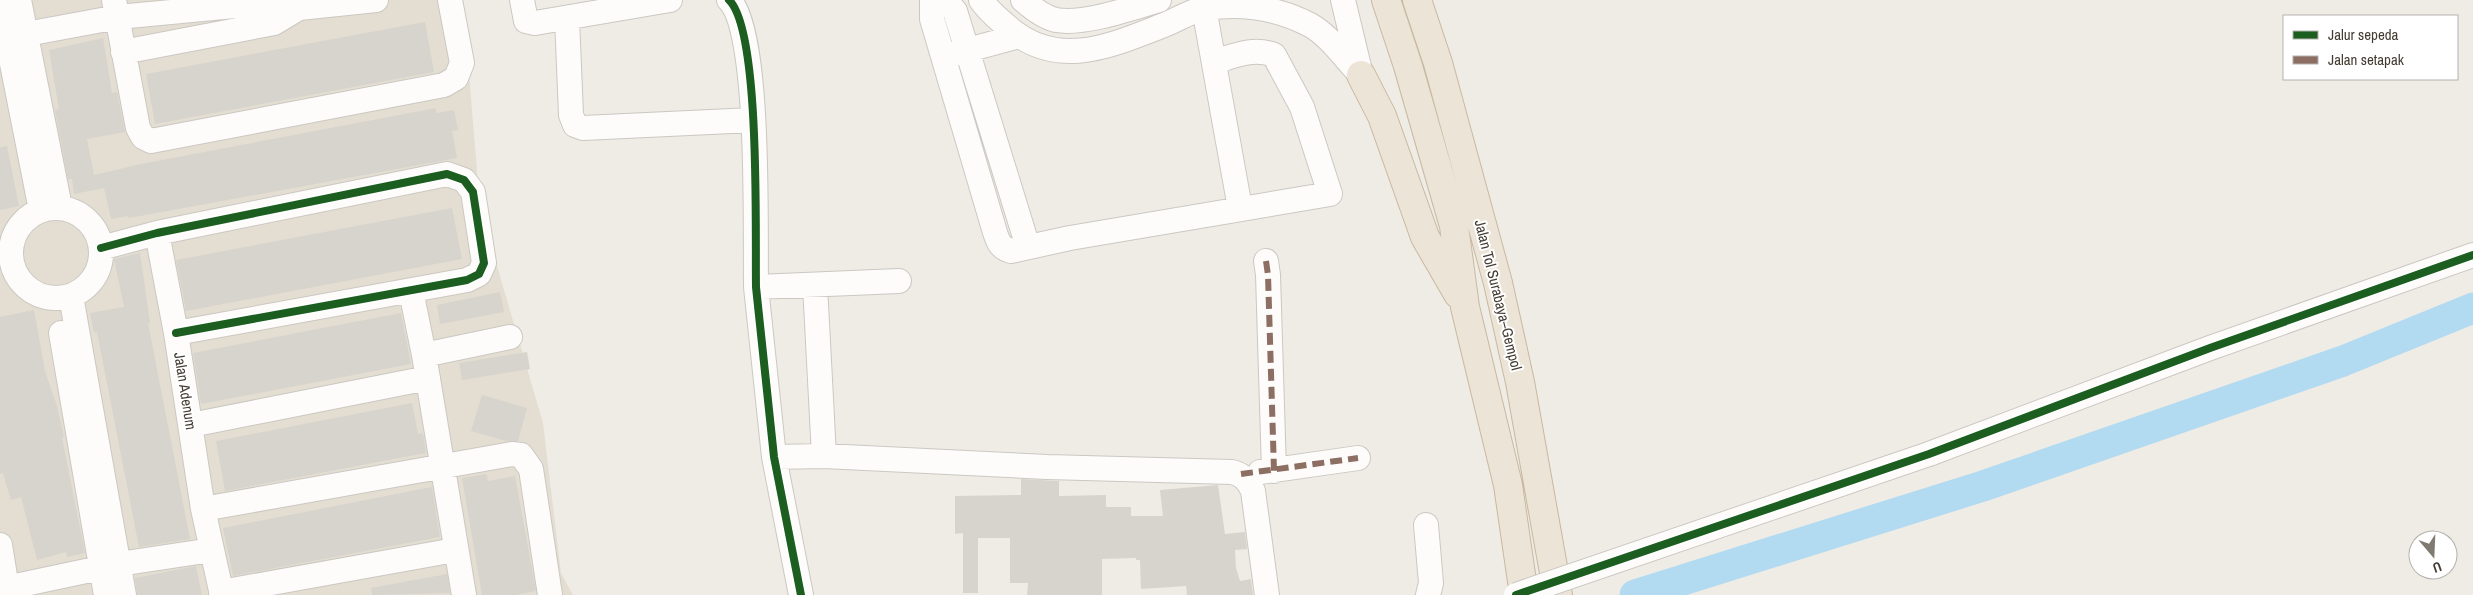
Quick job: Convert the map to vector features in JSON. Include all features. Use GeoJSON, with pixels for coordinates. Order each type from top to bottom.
{"type":"FeatureCollection","features":[{"type":"Feature","properties":{"kind":"highway","name":"Jalan Tol Surabaya–Gempol"},"geometry":{"type":"LineString","coordinates":[[1386,0],[1408,66],[1454,226],[1465,307],[1508,485],[1524,595]]}},
{"type":"Feature","properties":{"kind":"highway","name":"Jalan Tol Surabaya–Gempol"},"geometry":{"type":"LineString","coordinates":[[1417,0],[1438,63],[1498,283],[1520,382],[1558,595]]}},
{"type":"Feature","properties":{"kind":"highway"},"geometry":{"type":"LineString","coordinates":[[1361,76],[1389,134],[1425,237],[1465,307]]}},
{"type":"Feature","properties":{"kind":"street"},"geometry":{"type":"LineString","coordinates":[[50,209],[10,22],[115,6],[267,4],[299,8],[376,0]]}},
{"type":"Feature","properties":{"kind":"street"},"geometry":{"type":"LineString","coordinates":[[115,6],[140,132],[145,139],[151,141],[444,85],[456,78],[462,63],[450,0]]}},
{"type":"Feature","properties":{"kind":"street"},"geometry":{"type":"LineString","coordinates":[[522,0],[526,21],[535,23],[670,0]]}},
{"type":"Feature","properties":{"kind":"street"},"geometry":{"type":"LineString","coordinates":[[729,0],[737,12],[743,28],[752,87],[756,287],[774,457],[801,595]]}},
{"type":"Feature","properties":{"kind":"street"},"geometry":{"type":"LineString","coordinates":[[1023,0],[1032,10],[1056,20],[1090,18],[1159,0],[1166,24]]}},
{"type":"Feature","properties":{"kind":"street"},"geometry":{"type":"LineString","coordinates":[[1344,0],[1361,76]]}},
{"type":"Feature","properties":{"kind":"street"},"geometry":{"type":"LineString","coordinates":[[941,8],[984,1],[995,16],[1025,41],[1061,52],[1088,51],[1112,45],[1204,8],[1253,7],[1295,19],[1319,32],[1361,76]]}},
{"type":"Feature","properties":{"kind":"street"},"geometry":{"type":"LineString","coordinates":[[123,52],[274,23],[299,8]]}},
{"type":"Feature","properties":{"kind":"street"},"geometry":{"type":"LineString","coordinates":[[941,8],[967,49],[1028,247]]}},
{"type":"Feature","properties":{"kind":"street"},"geometry":{"type":"LineString","coordinates":[[941,8],[944,57],[984,198],[998,242],[1002,247],[1011,251],[1070,238],[1330,194],[1331,191],[1302,107],[1274,55],[1264,51],[1248,51],[1214,62]]}},
{"type":"Feature","properties":{"kind":"street"},"geometry":{"type":"LineString","coordinates":[[1204,8],[1240,208]]}},
{"type":"Feature","properties":{"kind":"street"},"geometry":{"type":"LineString","coordinates":[[567,18],[571,115],[575,125],[583,128],[753,120]]}},
{"type":"Feature","properties":{"kind":"street"},"geometry":{"type":"LineString","coordinates":[[944,57],[1018,36]]}},
{"type":"Feature","properties":{"kind":"street"},"geometry":{"type":"LineString","coordinates":[[968,142],[993,134]]}},
{"type":"Feature","properties":{"kind":"street"},"geometry":{"type":"LineString","coordinates":[[101,248],[157,233],[447,174],[464,180],[473,192],[484,264],[482,269],[467,280],[176,333]]}},
{"type":"Feature","properties":{"kind":"street"},"geometry":{"type":"LineString","coordinates":[[984,198],[1010,188]]}},
{"type":"Feature","properties":{"kind":"street"},"geometry":{"type":"LineString","coordinates":[[50,209],[75,211],[88,220],[97,233],[101,248],[100,264],[93,278],[84,289],[63,297],[42,296],[30,290],[19,280],[6,262],[12,239],[18,226],[29,215],[50,209]]}},
{"type":"Feature","properties":{"kind":"street","name":"Jalan Adenum"},"geometry":{"type":"LineString","coordinates":[[157,233],[176,333],[203,509],[221,594]]}},
{"type":"Feature","properties":{"kind":"street"},"geometry":{"type":"LineString","coordinates":[[1516,595],[1929,454],[2210,348],[2473,255]]}},
{"type":"Feature","properties":{"kind":"street"},"geometry":{"type":"LineString","coordinates":[[1266,261],[1274,471]]}},
{"type":"Feature","properties":{"kind":"street"},"geometry":{"type":"LineString","coordinates":[[756,287],[900,280]]}},
{"type":"Feature","properties":{"kind":"street"},"geometry":{"type":"LineString","coordinates":[[815,285],[824,456]]}},
{"type":"Feature","properties":{"kind":"street"},"geometry":{"type":"LineString","coordinates":[[411,291],[426,366],[464,595]]}},
{"type":"Feature","properties":{"kind":"street"},"geometry":{"type":"LineString","coordinates":[[63,297],[110,566],[124,595]]}},
{"type":"Feature","properties":{"kind":"street"},"geometry":{"type":"LineString","coordinates":[[191,425],[426,366],[510,337]]}},
{"type":"Feature","properties":{"kind":"street"},"geometry":{"type":"LineString","coordinates":[[203,509],[512,454],[521,455],[531,469],[550,595]]}},
{"type":"Feature","properties":{"kind":"street"},"geometry":{"type":"LineString","coordinates":[[774,457],[824,456],[1047,467],[1232,472],[1241,474],[1358,458]]}},
{"type":"Feature","properties":{"kind":"street"},"geometry":{"type":"LineString","coordinates":[[1241,474],[1253,491],[1267,595]]}},
{"type":"Feature","properties":{"kind":"street"},"geometry":{"type":"LineString","coordinates":[[1426,525],[1431,582],[1428,595]]}},
{"type":"Feature","properties":{"kind":"street"},"geometry":{"type":"LineString","coordinates":[[0,547],[7,591],[110,566],[212,550]]}},
{"type":"Feature","properties":{"kind":"street"},"geometry":{"type":"LineString","coordinates":[[221,594],[456,550]]}},
{"type":"Feature","properties":{"kind":"street"},"geometry":{"type":"LineString","coordinates":[[106,595],[110,566]]}},
{"type":"Feature","properties":{"kind":"shaded area"},"geometry":{"type":"Polygon","coordinates":[[[0,0],[463,0],[480,208],[543,423],[561,573],[573,595],[0,595],[0,0]]]}},
{"type":"Feature","properties":{"kind":"building"},"geometry":{"type":"Polygon","coordinates":[[[425,22],[434,72],[155,124],[146,74],[425,22]]]}},
{"type":"Feature","properties":{"kind":"building"},"geometry":{"type":"Polygon","coordinates":[[[103,38],[112,93],[117,92],[125,132],[87,139],[94,175],[141,164],[436,108],[436,113],[454,110],[458,130],[452,131],[457,158],[129,218],[128,216],[111,219],[104,188],[74,194],[72,179],[68,179],[55,110],[59,109],[49,50],[103,38]]]}},
{"type":"Feature","properties":{"kind":"building"},"geometry":{"type":"Polygon","coordinates":[[[7,146],[19,206],[0,210],[0,147],[7,146]]]}},
{"type":"Feature","properties":{"kind":"building"},"geometry":{"type":"Polygon","coordinates":[[[452,208],[462,259],[186,311],[176,260],[452,208]]]}},
{"type":"Feature","properties":{"kind":"building"},"geometry":{"type":"Polygon","coordinates":[[[140,253],[150,323],[148,323],[190,539],[139,547],[97,332],[94,333],[90,313],[124,307],[114,259],[140,253]]]}},
{"type":"Feature","properties":{"kind":"building"},"geometry":{"type":"Polygon","coordinates":[[[500,292],[504,312],[440,324],[437,305],[500,292]]]}},
{"type":"Feature","properties":{"kind":"building"},"geometry":{"type":"Polygon","coordinates":[[[34,310],[45,371],[57,406],[64,437],[62,438],[85,553],[67,557],[66,552],[37,560],[21,497],[11,500],[3,473],[0,474],[0,317],[34,310]]]}},
{"type":"Feature","properties":{"kind":"building"},"geometry":{"type":"Polygon","coordinates":[[[401,313],[411,364],[201,404],[193,353],[401,313]]]}},
{"type":"Feature","properties":{"kind":"building"},"geometry":{"type":"Polygon","coordinates":[[[527,352],[530,369],[462,380],[459,363],[527,352]]]}},
{"type":"Feature","properties":{"kind":"building"},"geometry":{"type":"Polygon","coordinates":[[[482,395],[527,408],[518,441],[506,441],[471,431],[482,395]]]}},
{"type":"Feature","properties":{"kind":"building"},"geometry":{"type":"Polygon","coordinates":[[[412,403],[418,434],[423,433],[426,453],[225,491],[216,441],[412,403]]]}},
{"type":"Feature","properties":{"kind":"building"},"geometry":{"type":"Polygon","coordinates":[[[486,474],[488,481],[515,476],[536,591],[516,595],[482,595],[462,478],[486,474]]]}},
{"type":"Feature","properties":{"kind":"building"},"geometry":{"type":"Polygon","coordinates":[[[1021,479],[1059,481],[1059,496],[1106,495],[1106,507],[1131,507],[1131,516],[1163,516],[1160,490],[1218,485],[1225,534],[1245,532],[1247,549],[1235,550],[1236,568],[1240,581],[1251,579],[1253,595],[1187,595],[1186,586],[1141,589],[1140,560],[1136,560],[1136,558],[1102,559],[1102,595],[1027,595],[1028,583],[1010,583],[1010,538],[978,538],[978,593],[963,593],[963,533],[955,534],[955,496],[1021,495],[1021,479]]]}},
{"type":"Feature","properties":{"kind":"building"},"geometry":{"type":"Polygon","coordinates":[[[432,487],[440,537],[233,576],[223,528],[432,487]]]}},
{"type":"Feature","properties":{"kind":"building"},"geometry":{"type":"Polygon","coordinates":[[[196,566],[202,595],[137,595],[135,578],[196,566]]]}},
{"type":"Feature","properties":{"kind":"building"},"geometry":{"type":"Polygon","coordinates":[[[447,574],[450,593],[372,595],[371,588],[447,574]]]}},
{"type":"Feature","properties":{"kind":"waterway"},"geometry":{"type":"LineString","coordinates":[[1635,595],[1983,486],[2343,361],[2473,308]]}},
{"type":"Feature","properties":{"kind":"marked path"},"geometry":{"type":"LineString","coordinates":[[1266,261],[1274,471]]}},
{"type":"Feature","properties":{"kind":"marked path"},"geometry":{"type":"LineString","coordinates":[[1241,474],[1358,458]]}},
{"type":"Feature","properties":{"kind":"cycle path"},"geometry":{"type":"LineString","coordinates":[[729,0],[739,19],[747,51],[754,136],[756,287],[774,457],[801,595]]}},
{"type":"Feature","properties":{"kind":"cycle path"},"geometry":{"type":"LineString","coordinates":[[101,248],[157,233],[447,174],[464,180],[473,192],[484,263],[479,274],[467,280],[176,333]]}},
{"type":"Feature","properties":{"kind":"cycle path"},"geometry":{"type":"LineString","coordinates":[[1516,595],[1929,454],[2210,348],[2473,255]]}}]}
